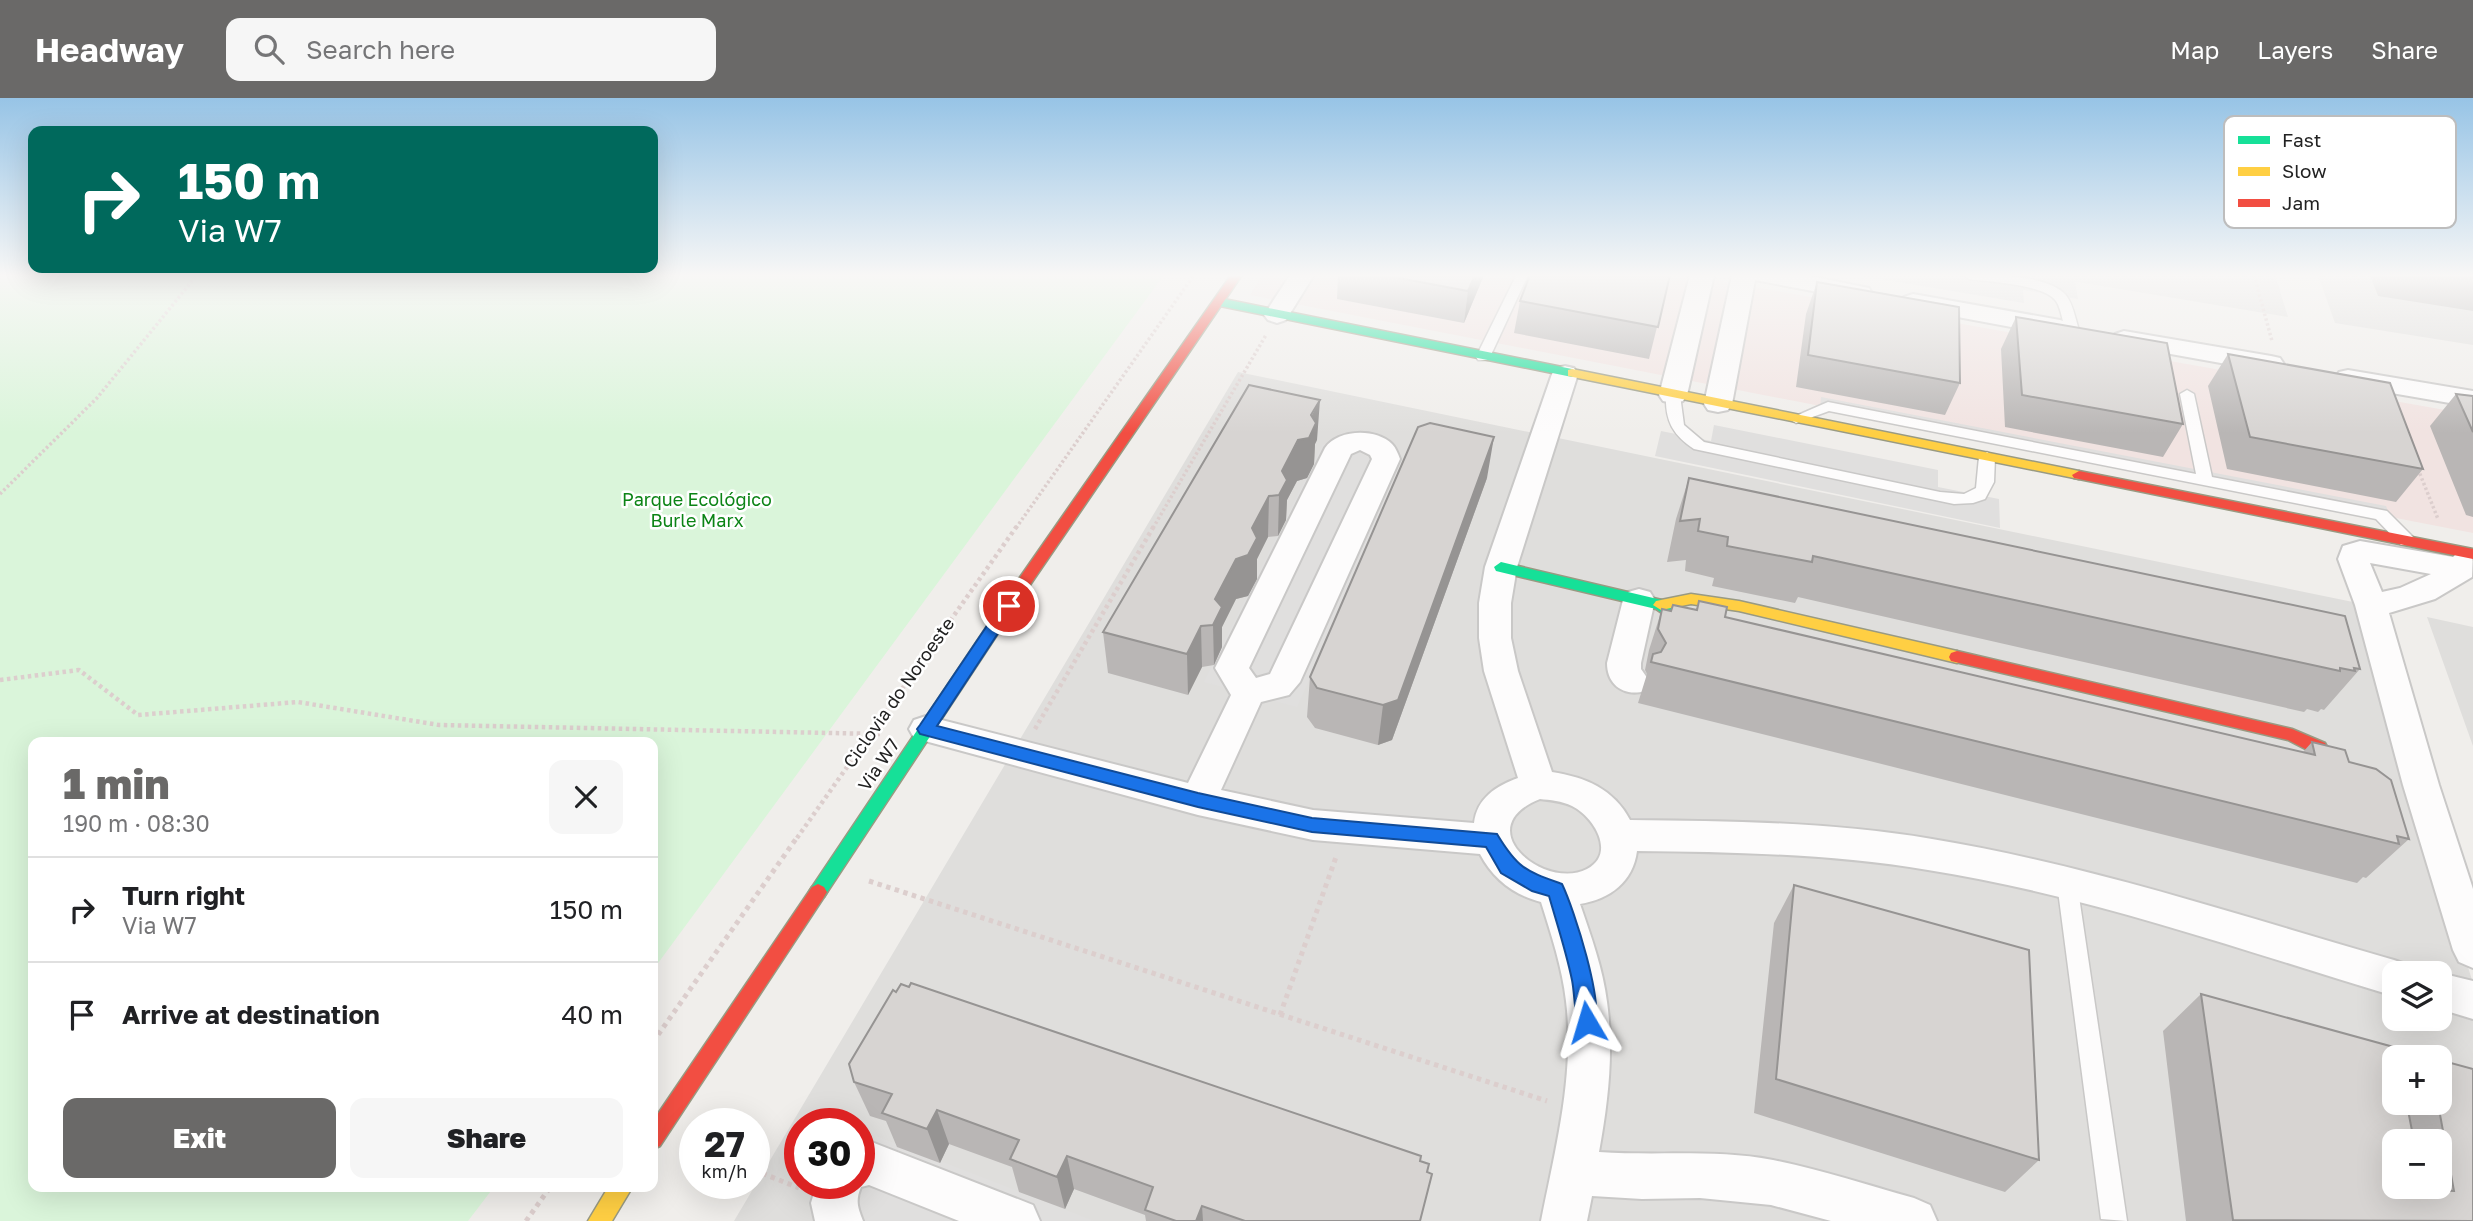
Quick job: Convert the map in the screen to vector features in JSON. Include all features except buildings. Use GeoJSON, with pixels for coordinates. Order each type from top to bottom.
{"type":"FeatureCollection","features":[{"type":"Feature","properties":{"kind":"street","name":"Via W7"},"geometry":{"type":"LineString","coordinates":[[658,1132],[926,729],[1202,327]]}},
{"type":"Feature","properties":{"kind":"street"},"geometry":{"type":"LineString","coordinates":[[1338,327],[2407,541],[2464,557]]}},
{"type":"Feature","properties":{"kind":"street"},"geometry":{"type":"LineString","coordinates":[[1673,395],[1689,327]]}},
{"type":"Feature","properties":{"kind":"street"},"geometry":{"type":"LineString","coordinates":[[1718,404],[1733,327]]}},
{"type":"Feature","properties":{"kind":"street"},"geometry":{"type":"LineString","coordinates":[[2057,327],[2285,367]]}},
{"type":"Feature","properties":{"kind":"street"},"geometry":{"type":"LineString","coordinates":[[2318,373],[2473,399]]}},
{"type":"Feature","properties":{"kind":"street"},"geometry":{"type":"LineString","coordinates":[[1538,785],[1512,710],[1495,638],[1495,603],[1502,567],[1565,374]]}},
{"type":"Feature","properties":{"kind":"street"},"geometry":{"type":"LineString","coordinates":[[1353,442],[1373,444],[1381,449],[1386,459],[1283,682],[1277,686],[1249,692],[1237,680],[1232,668],[1339,448],[1353,442]]}},
{"type":"Feature","properties":{"kind":"street"},"geometry":{"type":"LineString","coordinates":[[2464,557],[2391,555],[2360,551],[2354,553],[2353,559],[2371,606],[2421,785],[2473,950]]}},
{"type":"Feature","properties":{"kind":"street"},"geometry":{"type":"LineString","coordinates":[[2371,606],[2414,596],[2464,557]]}},
{"type":"Feature","properties":{"kind":"street"},"geometry":{"type":"LineString","coordinates":[[1502,567],[1650,603],[1689,624],[1738,638]]}},
{"type":"Feature","properties":{"kind":"street"},"geometry":{"type":"LineString","coordinates":[[1650,603],[1691,599],[1791,617],[2292,735],[2319,748],[2326,760],[2321,766],[2312,767],[2284,762]]}},
{"type":"Feature","properties":{"kind":"street"},"geometry":{"type":"LineString","coordinates":[[1633,682],[1624,673],[1624,663],[1650,603]]}},
{"type":"Feature","properties":{"kind":"street"},"geometry":{"type":"LineString","coordinates":[[1198,800],[1249,692]]}},
{"type":"Feature","properties":{"kind":"street"},"geometry":{"type":"LineString","coordinates":[[926,729],[1198,800],[1312,825],[1491,840]]}},
{"type":"Feature","properties":{"kind":"street"},"geometry":{"type":"LineString","coordinates":[[1538,785],[1559,786],[1579,792],[1597,803],[1611,818],[1619,835],[1620,850],[1616,865],[1592,885],[1575,890],[1538,886],[1507,867],[1491,840],[1493,814],[1500,803],[1510,794],[1538,785]]}},
{"type":"Feature","properties":{"kind":"street"},"geometry":{"type":"LineString","coordinates":[[1619,835],[1728,837],[1896,849],[2067,883],[2382,975]]}},
{"type":"Feature","properties":{"kind":"street"},"geometry":{"type":"LineString","coordinates":[[1556,890],[1576,952],[1587,1003],[1589,1060],[1584,1114],[1564,1221]]}},
{"type":"Feature","properties":{"kind":"street"},"geometry":{"type":"LineString","coordinates":[[2452,994],[2473,1000]]}},
{"type":"Feature","properties":{"kind":"street"},"geometry":{"type":"LineString","coordinates":[[875,1165],[1017,1221]]}},
{"type":"Feature","properties":{"kind":"street"},"geometry":{"type":"LineString","coordinates":[[1573,1172],[1642,1177],[1700,1176],[1771,1182],[1914,1221]]}},
{"type":"Feature","properties":{"kind":"street"},"geometry":{"type":"LineString","coordinates":[[599,1221],[618,1192]]}},
{"type":"Feature","properties":{"kind":"lane"},"geometry":{"type":"LineString","coordinates":[[1483,357],[1497,327]]}},
{"type":"Feature","properties":{"kind":"lane"},"geometry":{"type":"LineString","coordinates":[[2187,394],[2205,480]]}},
{"type":"Feature","properties":{"kind":"lane"},"geometry":{"type":"LineString","coordinates":[[1673,395],[1671,413],[1675,423],[1684,436],[1699,446],[1940,497],[1963,500],[1978,498],[1985,491],[1988,480],[1987,457]]}},
{"type":"Feature","properties":{"kind":"lane"},"geometry":{"type":"LineString","coordinates":[[1796,419],[1828,406],[2381,515],[2407,541]]}},
{"type":"Feature","properties":{"kind":"lane"},"geometry":{"type":"LineString","coordinates":[[2067,883],[2090,1063],[2115,1221]]}},
{"type":"Feature","properties":{"kind":"path"},"geometry":{"type":"LineString","coordinates":[[0,494],[97,398],[154,327]]}},
{"type":"Feature","properties":{"kind":"path","name":"Ciclovia do Noroeste"},"geometry":{"type":"LineString","coordinates":[[658,1035],[1157,327]]}},
{"type":"Feature","properties":{"kind":"path"},"geometry":{"type":"LineString","coordinates":[[1020,754],[1270,327]]}},
{"type":"Feature","properties":{"kind":"path"},"geometry":{"type":"LineString","coordinates":[[2272,327],[2285,367]]}},
{"type":"Feature","properties":{"kind":"path"},"geometry":{"type":"LineString","coordinates":[[2414,461],[2464,557]]}},
{"type":"Feature","properties":{"kind":"path"},"geometry":{"type":"LineString","coordinates":[[0,680],[79,670],[138,715],[298,702],[439,725],[869,735],[926,729]]}},
{"type":"Feature","properties":{"kind":"path"},"geometry":{"type":"LineString","coordinates":[[1280,1015],[1346,828]]}},
{"type":"Feature","properties":{"kind":"path"},"geometry":{"type":"LineString","coordinates":[[833,869],[1584,1114]]}},
{"type":"Feature","properties":{"kind":"path"},"geometry":{"type":"LineString","coordinates":[[770,1176],[838,1202]]}},
{"type":"Feature","properties":{"kind":"path"},"geometry":{"type":"LineString","coordinates":[[526,1221],[547,1192]]}},
{"type":"Feature","properties":{"kind":"shaded area"},"geometry":{"type":"Polygon","coordinates":[[[1417,327],[1981,327],[2473,415],[2473,533],[1417,327]]]}},
{"type":"Feature","properties":{"kind":"shaded area"},"geometry":{"type":"Polygon","coordinates":[[[2363,327],[2473,327],[2473,345],[2363,327]]]}},
{"type":"Feature","properties":{"kind":"shaded area"},"geometry":{"type":"Polygon","coordinates":[[[1238,372],[2353,602],[2473,983],[2473,1221],[734,1221],[747,1199],[770,1199],[770,1160],[784,1137],[784,1199],[875,1199],[875,1108],[801,1108],[1238,372]]]}},
{"type":"Feature","properties":{"kind":"shaded area"},"geometry":{"type":"Polygon","coordinates":[[[1821,397],[2386,506],[2392,522],[1820,409],[1821,397]]]}},
{"type":"Feature","properties":{"kind":"shaded area"},"geometry":{"type":"Polygon","coordinates":[[[1714,425],[1938,470],[1938,487],[1999,499],[2000,528],[1655,456],[1661,431],[1711,441],[1714,425]]]}},
{"type":"Feature","properties":{"kind":"shaded area"},"geometry":{"type":"Polygon","coordinates":[[[1323,444],[1406,464],[1297,707],[1204,682],[1323,444]]]}},
{"type":"Feature","properties":{"kind":"shaded area"},"geometry":{"type":"Polygon","coordinates":[[[2427,617],[2473,627],[2473,746],[2427,617]]]}},
{"type":"Feature","properties":{"kind":"shaded area"},"geometry":{"type":"Polygon","coordinates":[[[875,1138],[1094,1221],[827,1221],[846,1199],[875,1199],[875,1138]]]}},
{"type":"Feature","properties":{"kind":"green space","name":"Parque Ecológico Burle Marx"},"geometry":{"type":"Polygon","coordinates":[[[0,327],[1125,327],[658,963],[658,737],[28,737],[28,1192],[490,1192],[468,1221],[0,1221],[0,327]]]}},
{"type":"Feature","properties":{"kind":"traffic: fast"},"geometry":{"type":"LineString","coordinates":[[1345,327],[1572,373]]}},
{"type":"Feature","properties":{"kind":"traffic: fast"},"geometry":{"type":"LineString","coordinates":[[1501,567],[1661,605],[1689,624],[1717,632]]}},
{"type":"Feature","properties":{"kind":"traffic: fast"},"geometry":{"type":"LineString","coordinates":[[818,892],[1023,584]]}},
{"type":"Feature","properties":{"kind":"traffic: slow"},"geometry":{"type":"LineString","coordinates":[[1572,373],[2079,475]]}},
{"type":"Feature","properties":{"kind":"traffic: slow"},"geometry":{"type":"LineString","coordinates":[[1661,605],[1691,599],[1739,606],[1957,657]]}},
{"type":"Feature","properties":{"kind":"traffic: slow"},"geometry":{"type":"LineString","coordinates":[[599,1221],[618,1192]]}},
{"type":"Feature","properties":{"kind":"traffic: jam"},"geometry":{"type":"LineString","coordinates":[[1023,584],[1201,327]]}},
{"type":"Feature","properties":{"kind":"traffic: jam"},"geometry":{"type":"LineString","coordinates":[[2079,475],[2473,554]]}},
{"type":"Feature","properties":{"kind":"traffic: jam"},"geometry":{"type":"LineString","coordinates":[[1957,657],[2292,735],[2319,748],[2326,760],[2321,766],[2301,765]]}},
{"type":"Feature","properties":{"kind":"traffic: jam"},"geometry":{"type":"LineString","coordinates":[[658,1132],[818,892]]}},
{"type":"Feature","properties":{"kind":"route"},"geometry":{"type":"LineString","coordinates":[[1009,606],[926,729],[1198,800],[1312,825],[1491,840],[1507,867],[1538,886],[1556,890],[1576,952],[1587,1003],[1587,1022]]}}]}
